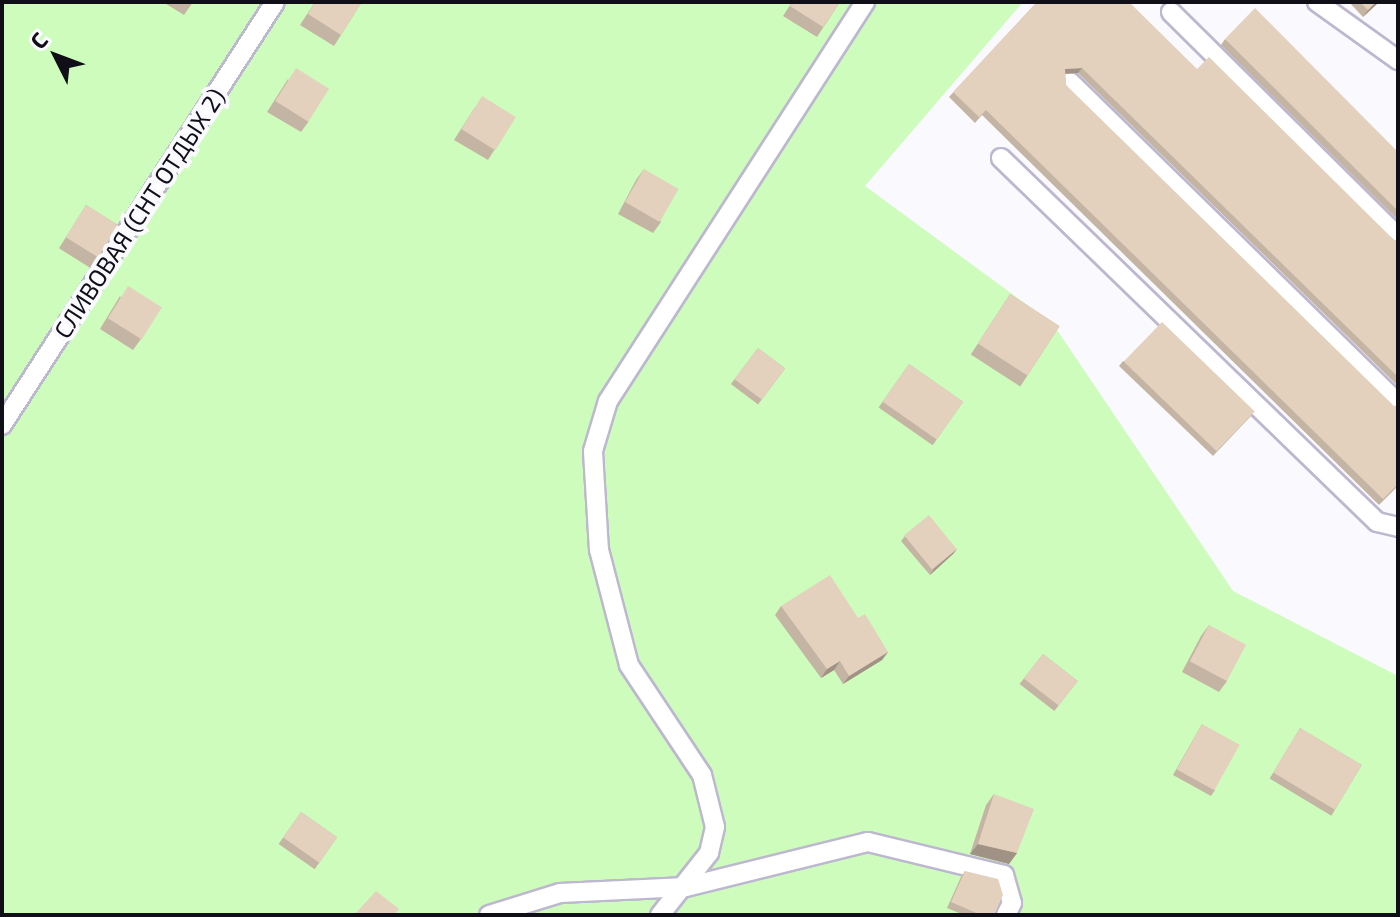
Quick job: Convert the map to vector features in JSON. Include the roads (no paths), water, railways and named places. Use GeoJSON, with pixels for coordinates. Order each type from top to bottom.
{"type":"FeatureCollection","features":[{"type":"Feature","properties":{"kind":"lane","name":"СЛИВОВАЯ (СНТ ОТДЫХ 2)"},"geometry":{"type":"LineString","coordinates":[[2,425],[275,2]]}},
{"type":"Feature","properties":{"kind":"lane"},"geometry":{"type":"LineString","coordinates":[[660,915],[686,887],[709,853],[715,827],[702,775],[629,665],[599,550],[593,451],[608,401],[865,2]]}},
{"type":"Feature","properties":{"kind":"lane"},"geometry":{"type":"LineString","coordinates":[[1317,2],[1398,60]]}},
{"type":"Feature","properties":{"kind":"lane"},"geometry":{"type":"LineString","coordinates":[[1171,12],[1398,237]]}},
{"type":"Feature","properties":{"kind":"lane"},"geometry":{"type":"LineString","coordinates":[[1070,82],[1398,403]]}},
{"type":"Feature","properties":{"kind":"lane"},"geometry":{"type":"LineString","coordinates":[[1001,158],[1377,522],[1398,527]]}},
{"type":"Feature","properties":{"kind":"lane"},"geometry":{"type":"LineString","coordinates":[[489,915],[560,893],[686,887],[868,842],[1004,875],[1012,903],[1006,915]]}}]}
